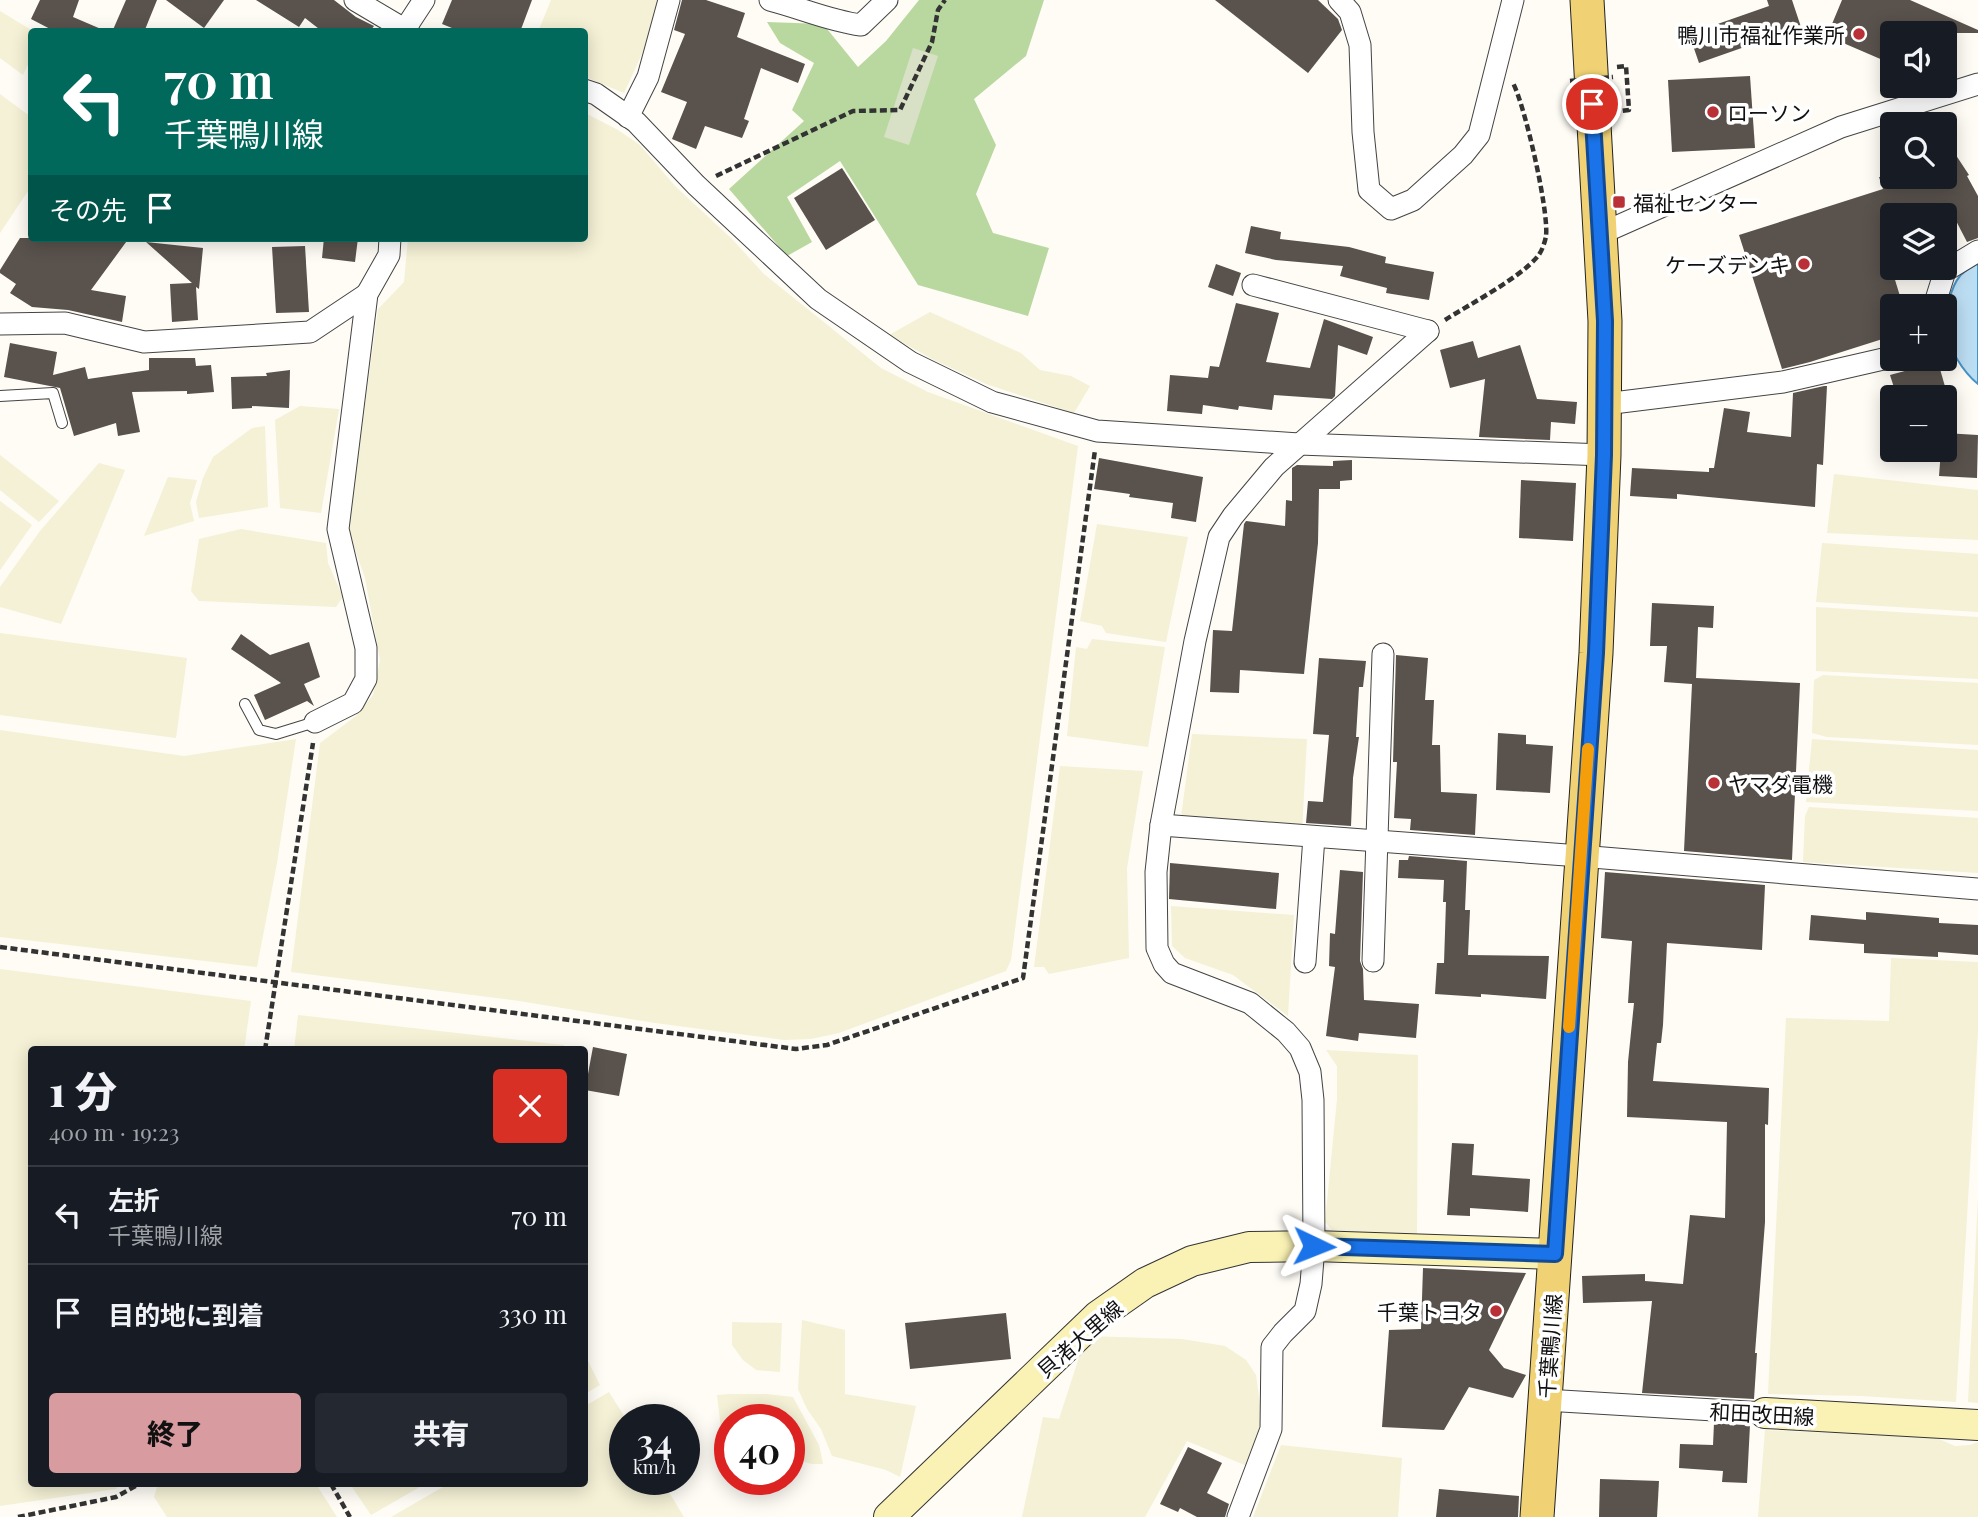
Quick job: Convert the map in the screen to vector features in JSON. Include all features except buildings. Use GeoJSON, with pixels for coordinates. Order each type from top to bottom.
{"type":"FeatureCollection","features":[{"type":"Feature","properties":{"kind":"main road","name":"千葉鴨川線"},"geometry":{"type":"LineString","coordinates":[[1537,1517],[1580,856],[1596,653],[1604,455],[1605,321],[1587,0]]}},
{"type":"Feature","properties":{"kind":"street"},"geometry":{"type":"LineString","coordinates":[[355,0],[400,28]]}},
{"type":"Feature","properties":{"kind":"street"},"geometry":{"type":"LineString","coordinates":[[407,28],[424,0]]}},
{"type":"Feature","properties":{"kind":"street"},"geometry":{"type":"LineString","coordinates":[[628,117],[648,77],[669,0]]}},
{"type":"Feature","properties":{"kind":"street"},"geometry":{"type":"LineString","coordinates":[[769,0],[795,6],[840,23],[861,25],[887,0]]}},
{"type":"Feature","properties":{"kind":"street"},"geometry":{"type":"LineString","coordinates":[[1339,0],[1350,12],[1360,46],[1363,132],[1369,190],[1391,209],[1413,200],[1463,155],[1479,135],[1513,0]]}},
{"type":"Feature","properties":{"kind":"street"},"geometry":{"type":"LineString","coordinates":[[1600,234],[1841,127],[1978,84]]}},
{"type":"Feature","properties":{"kind":"street"},"geometry":{"type":"LineString","coordinates":[[588,91],[596,93],[628,117],[818,299],[910,362],[992,402],[1097,430],[1299,444],[1604,455]]}},
{"type":"Feature","properties":{"kind":"street"},"geometry":{"type":"LineString","coordinates":[[315,722],[354,702],[366,679],[366,648],[338,529],[367,294],[389,255],[390,242]]}},
{"type":"Feature","properties":{"kind":"street"},"geometry":{"type":"LineString","coordinates":[[1938,294],[1945,271],[1978,251]]}},
{"type":"Feature","properties":{"kind":"street"},"geometry":{"type":"LineString","coordinates":[[1252,285],[1428,331]]}},
{"type":"Feature","properties":{"kind":"street"},"geometry":{"type":"LineString","coordinates":[[0,324],[65,323],[144,342],[310,331],[367,294]]}},
{"type":"Feature","properties":{"kind":"street"},"geometry":{"type":"LineString","coordinates":[[1237,1517],[1271,1429],[1272,1347],[1305,1311],[1311,1284],[1314,1246],[1310,1072],[1300,1048],[1286,1032],[1250,1003],[1172,973],[1164,964],[1157,948],[1156,872],[1161,825],[1195,641],[1219,537],[1274,467],[1428,331]]}},
{"type":"Feature","properties":{"kind":"street"},"geometry":{"type":"LineString","coordinates":[[1605,404],[1783,382],[1880,360]]}},
{"type":"Feature","properties":{"kind":"street"},"geometry":{"type":"LineString","coordinates":[[1373,961],[1383,654]]}},
{"type":"Feature","properties":{"kind":"street"},"geometry":{"type":"LineString","coordinates":[[1161,825],[1978,889]]}},
{"type":"Feature","properties":{"kind":"street"},"geometry":{"type":"LineString","coordinates":[[1305,962],[1314,836]]}},
{"type":"Feature","properties":{"kind":"street","name":"貝渚大里線"},"geometry":{"type":"LineString","coordinates":[[888,1517],[1098,1316],[1145,1283],[1192,1261],[1249,1247],[1314,1246],[1555,1254]]}},
{"type":"Feature","properties":{"kind":"street","name":"和田改田線"},"geometry":{"type":"LineString","coordinates":[[1545,1400],[1978,1425]]}},
{"type":"Feature","properties":{"kind":"lane"},"geometry":{"type":"LineString","coordinates":[[0,396],[53,393],[62,423]]}},
{"type":"Feature","properties":{"kind":"lane"},"geometry":{"type":"LineString","coordinates":[[245,704],[259,730],[276,734],[315,722]]}},
{"type":"Feature","properties":{"kind":"path"},"geometry":{"type":"LineString","coordinates":[[696,185],[853,111],[901,110],[932,42],[938,10],[945,0]]}},
{"type":"Feature","properties":{"kind":"path"},"geometry":{"type":"LineString","coordinates":[[1428,331],[1524,269],[1540,254],[1546,236],[1543,200],[1515,86],[1497,64]]}},
{"type":"Feature","properties":{"kind":"path"},"geometry":{"type":"LineString","coordinates":[[1626,66],[1629,110]]}},
{"type":"Feature","properties":{"kind":"path"},"geometry":{"type":"LineString","coordinates":[[1570,80],[1613,77]]}},
{"type":"Feature","properties":{"kind":"path"},"geometry":{"type":"LineString","coordinates":[[0,947],[796,1049],[827,1045],[1023,978],[1097,430]]}},
{"type":"Feature","properties":{"kind":"path"},"geometry":{"type":"LineString","coordinates":[[266,1046],[315,722]]}},
{"type":"Feature","properties":{"kind":"path"},"geometry":{"type":"LineString","coordinates":[[18,1517],[116,1497],[134,1487]]}},
{"type":"Feature","properties":{"kind":"path"},"geometry":{"type":"LineString","coordinates":[[333,1487],[350,1517]]}},
{"type":"Feature","properties":{"kind":"shaded area"},"geometry":{"type":"Polygon","coordinates":[[[551,0],[662,0],[646,45],[624,93],[588,78],[588,28],[540,28],[551,0]]]}},
{"type":"Feature","properties":{"kind":"shaded area"},"geometry":{"type":"Polygon","coordinates":[[[0,11],[28,28],[28,64],[23,75],[0,58],[0,11]]]}},
{"type":"Feature","properties":{"kind":"shaded area"},"geometry":{"type":"Polygon","coordinates":[[[0,94],[28,115],[28,191],[0,233],[0,94]]]}},
{"type":"Feature","properties":{"kind":"shaded area"},"geometry":{"type":"Polygon","coordinates":[[[588,115],[640,145],[675,186],[732,239],[764,274],[881,368],[928,392],[1078,446],[1011,960],[1006,971],[839,1033],[811,1039],[784,1040],[519,1001],[291,972],[320,743],[356,716],[373,695],[380,660],[365,578],[348,530],[378,309],[404,282],[408,242],[588,242],[588,115]]]}},
{"type":"Feature","properties":{"kind":"shaded area"},"geometry":{"type":"Polygon","coordinates":[[[930,312],[1021,353],[1040,370],[1071,376],[1090,386],[1074,413],[986,384],[889,335],[930,312]]]}},
{"type":"Feature","properties":{"kind":"shaded area"},"geometry":{"type":"Polygon","coordinates":[[[300,406],[339,409],[321,513],[280,508],[275,420],[300,406]]]}},
{"type":"Feature","properties":{"kind":"shaded area"},"geometry":{"type":"Polygon","coordinates":[[[265,426],[268,507],[199,518],[196,502],[213,457],[252,428],[265,426]]]}},
{"type":"Feature","properties":{"kind":"shaded area"},"geometry":{"type":"Polygon","coordinates":[[[0,455],[59,501],[39,522],[0,490],[0,455]]]}},
{"type":"Feature","properties":{"kind":"shaded area"},"geometry":{"type":"Polygon","coordinates":[[[99,463],[125,470],[61,624],[0,607],[0,587],[40,531],[99,463]]]}},
{"type":"Feature","properties":{"kind":"shaded area"},"geometry":{"type":"Polygon","coordinates":[[[1834,474],[1978,490],[1978,540],[1827,533],[1834,474]]]}},
{"type":"Feature","properties":{"kind":"shaded area"},"geometry":{"type":"Polygon","coordinates":[[[168,477],[197,480],[190,503],[194,521],[144,536],[168,477]]]}},
{"type":"Feature","properties":{"kind":"shaded area"},"geometry":{"type":"Polygon","coordinates":[[[0,501],[32,525],[0,570],[0,501]]]}},
{"type":"Feature","properties":{"kind":"shaded area"},"geometry":{"type":"Polygon","coordinates":[[[1097,524],[1188,537],[1166,642],[1106,633],[1102,626],[1080,621],[1097,524]]]}},
{"type":"Feature","properties":{"kind":"shaded area"},"geometry":{"type":"Polygon","coordinates":[[[241,529],[326,543],[328,563],[343,597],[336,607],[199,601],[191,591],[199,539],[241,529]]]}},
{"type":"Feature","properties":{"kind":"shaded area"},"geometry":{"type":"Polygon","coordinates":[[[1822,543],[1978,554],[1978,612],[1816,602],[1822,543]]]}},
{"type":"Feature","properties":{"kind":"shaded area"},"geometry":{"type":"Polygon","coordinates":[[[1816,607],[1978,617],[1978,679],[1816,671],[1816,607]]]}},
{"type":"Feature","properties":{"kind":"shaded area"},"geometry":{"type":"Polygon","coordinates":[[[0,633],[187,658],[176,738],[0,715],[0,633]]]}},
{"type":"Feature","properties":{"kind":"shaded area"},"geometry":{"type":"Polygon","coordinates":[[[1092,639],[1165,647],[1148,747],[1067,736],[1076,647],[1087,649],[1092,639]]]}},
{"type":"Feature","properties":{"kind":"shaded area"},"geometry":{"type":"Polygon","coordinates":[[[1823,675],[1978,683],[1978,745],[1827,737],[1812,733],[1814,680],[1823,675]]]}},
{"type":"Feature","properties":{"kind":"shaded area"},"geometry":{"type":"Polygon","coordinates":[[[0,730],[184,756],[296,739],[277,863],[257,967],[0,937],[0,730]]]}},
{"type":"Feature","properties":{"kind":"shaded area"},"geometry":{"type":"Polygon","coordinates":[[[1192,734],[1307,739],[1302,832],[1181,817],[1192,734]]]}},
{"type":"Feature","properties":{"kind":"shaded area"},"geometry":{"type":"Polygon","coordinates":[[[1812,739],[1978,750],[1978,811],[1806,802],[1812,739]]]}},
{"type":"Feature","properties":{"kind":"shaded area"},"geometry":{"type":"Polygon","coordinates":[[[1060,766],[1143,771],[1127,868],[1129,958],[1049,974],[1044,967],[1034,967],[1060,766]]]}},
{"type":"Feature","properties":{"kind":"shaded area"},"geometry":{"type":"Polygon","coordinates":[[[1809,807],[1978,818],[1978,873],[1803,862],[1805,816],[1809,807]]]}},
{"type":"Feature","properties":{"kind":"shaded area"},"geometry":{"type":"Polygon","coordinates":[[[1171,906],[1294,915],[1288,1016],[1233,975],[1185,958],[1172,946],[1171,906]]]}},
{"type":"Feature","properties":{"kind":"shaded area"},"geometry":{"type":"Polygon","coordinates":[[[1891,958],[1978,962],[1978,1032],[1956,1402],[1768,1394],[1786,1018],[1889,1021],[1891,958]]]}},
{"type":"Feature","properties":{"kind":"shaded area"},"geometry":{"type":"Polygon","coordinates":[[[0,969],[251,1001],[245,1046],[28,1046],[28,1487],[117,1487],[0,1506],[0,969]]]}},
{"type":"Feature","properties":{"kind":"shaded area"},"geometry":{"type":"Polygon","coordinates":[[[298,1015],[564,1045],[564,1046],[294,1046],[298,1015]]]}},
{"type":"Feature","properties":{"kind":"shaded area"},"geometry":{"type":"Polygon","coordinates":[[[1326,1050],[1418,1055],[1417,1237],[1332,1230],[1325,1222],[1337,1099],[1337,1066],[1326,1050]]]}},
{"type":"Feature","properties":{"kind":"shaded area"},"geometry":{"type":"Polygon","coordinates":[[[1978,1197],[1978,1403],[1968,1402],[1978,1197]]]}},
{"type":"Feature","properties":{"kind":"shaded area"},"geometry":{"type":"Polygon","coordinates":[[[802,1320],[845,1330],[845,1394],[916,1406],[900,1477],[886,1470],[832,1456],[821,1429],[807,1409],[798,1389],[802,1320]]]}},
{"type":"Feature","properties":{"kind":"shaded area"},"geometry":{"type":"Polygon","coordinates":[[[732,1322],[782,1323],[780,1372],[756,1370],[743,1360],[732,1345],[732,1322]]]}},
{"type":"Feature","properties":{"kind":"shaded area"},"geometry":{"type":"Polygon","coordinates":[[[1086,1336],[1182,1339],[1225,1346],[1246,1360],[1256,1375],[1262,1419],[1247,1466],[1187,1441],[1145,1517],[1022,1517],[1043,1417],[1059,1419],[1086,1336]]]}},
{"type":"Feature","properties":{"kind":"shaded area"},"geometry":{"type":"Polygon","coordinates":[[[588,1361],[600,1385],[588,1392],[588,1361]]]}},
{"type":"Feature","properties":{"kind":"shaded area"},"geometry":{"type":"Polygon","coordinates":[[[609,1392],[617,1404],[609,1404],[609,1495],[671,1495],[684,1517],[391,1517],[443,1487],[588,1487],[588,1404],[609,1392]]]}},
{"type":"Feature","properties":{"kind":"shaded area"},"geometry":{"type":"Polygon","coordinates":[[[767,1394],[793,1397],[797,1404],[718,1404],[717,1395],[767,1394]]]}},
{"type":"Feature","properties":{"kind":"shaded area"},"geometry":{"type":"Polygon","coordinates":[[[805,1419],[819,1445],[823,1464],[805,1462],[805,1419]]]}},
{"type":"Feature","properties":{"kind":"shaded area"},"geometry":{"type":"Polygon","coordinates":[[[1765,1430],[1937,1438],[1955,1446],[1978,1442],[1978,1517],[1758,1517],[1765,1430]]]}},
{"type":"Feature","properties":{"kind":"shaded area"},"geometry":{"type":"Polygon","coordinates":[[[1281,1445],[1402,1458],[1398,1517],[1253,1517],[1281,1445]]]}},
{"type":"Feature","properties":{"kind":"shaded area"},"geometry":{"type":"Polygon","coordinates":[[[157,1487],[318,1487],[337,1517],[167,1517],[154,1497],[157,1487]]]}},
{"type":"Feature","properties":{"kind":"shaded area"},"geometry":{"type":"Polygon","coordinates":[[[352,1487],[420,1487],[371,1515],[352,1487]]]}},
{"type":"Feature","properties":{"kind":"green space"},"geometry":{"type":"Polygon","coordinates":[[[919,0],[1044,0],[1026,56],[974,99],[996,145],[976,194],[993,233],[1049,248],[1028,316],[918,285],[840,161],[787,197],[812,242],[787,256],[729,189],[804,121],[792,110],[814,63],[780,43],[767,22],[823,24],[858,67],[886,41],[919,0]]]}},
{"type":"Feature","properties":{"kind":"green space"},"geometry":{"type":"Polygon","coordinates":[[[913,48],[938,56],[909,145],[884,137],[913,48]]]}},
{"type":"Feature","properties":{"kind":"water"},"geometry":{"type":"Polygon","coordinates":[[[1978,263],[1978,384],[1957,359],[1957,294],[1952,294],[1964,272],[1978,263]]]}},
{"type":"Feature","properties":{"kind":"slow traffic"},"geometry":{"type":"LineString","coordinates":[[1569,1027],[1588,749]]}},
{"type":"Feature","properties":{"kind":"place","name":"鴨川市福祉作業所"},"geometry":{"type":"Point","coordinates":[1859,34]}},
{"type":"Feature","properties":{"kind":"place","name":"ローソン"},"geometry":{"type":"Point","coordinates":[1713,112]}},
{"type":"Feature","properties":{"kind":"place","name":"福祉センター"},"geometry":{"type":"Point","coordinates":[1619,202]}},
{"type":"Feature","properties":{"kind":"place","name":"ケーズデンキ"},"geometry":{"type":"Point","coordinates":[1804,264]}},
{"type":"Feature","properties":{"kind":"place","name":"ヤマダ電機"},"geometry":{"type":"Point","coordinates":[1714,783]}},
{"type":"Feature","properties":{"kind":"place","name":"千葉トヨタ"},"geometry":{"type":"Point","coordinates":[1496,1311]}},
{"type":"Feature","properties":{"kind":"route"},"geometry":{"type":"LineString","coordinates":[[1314,1246],[1555,1254],[1601,552],[1605,321],[1592,104]]}}]}
